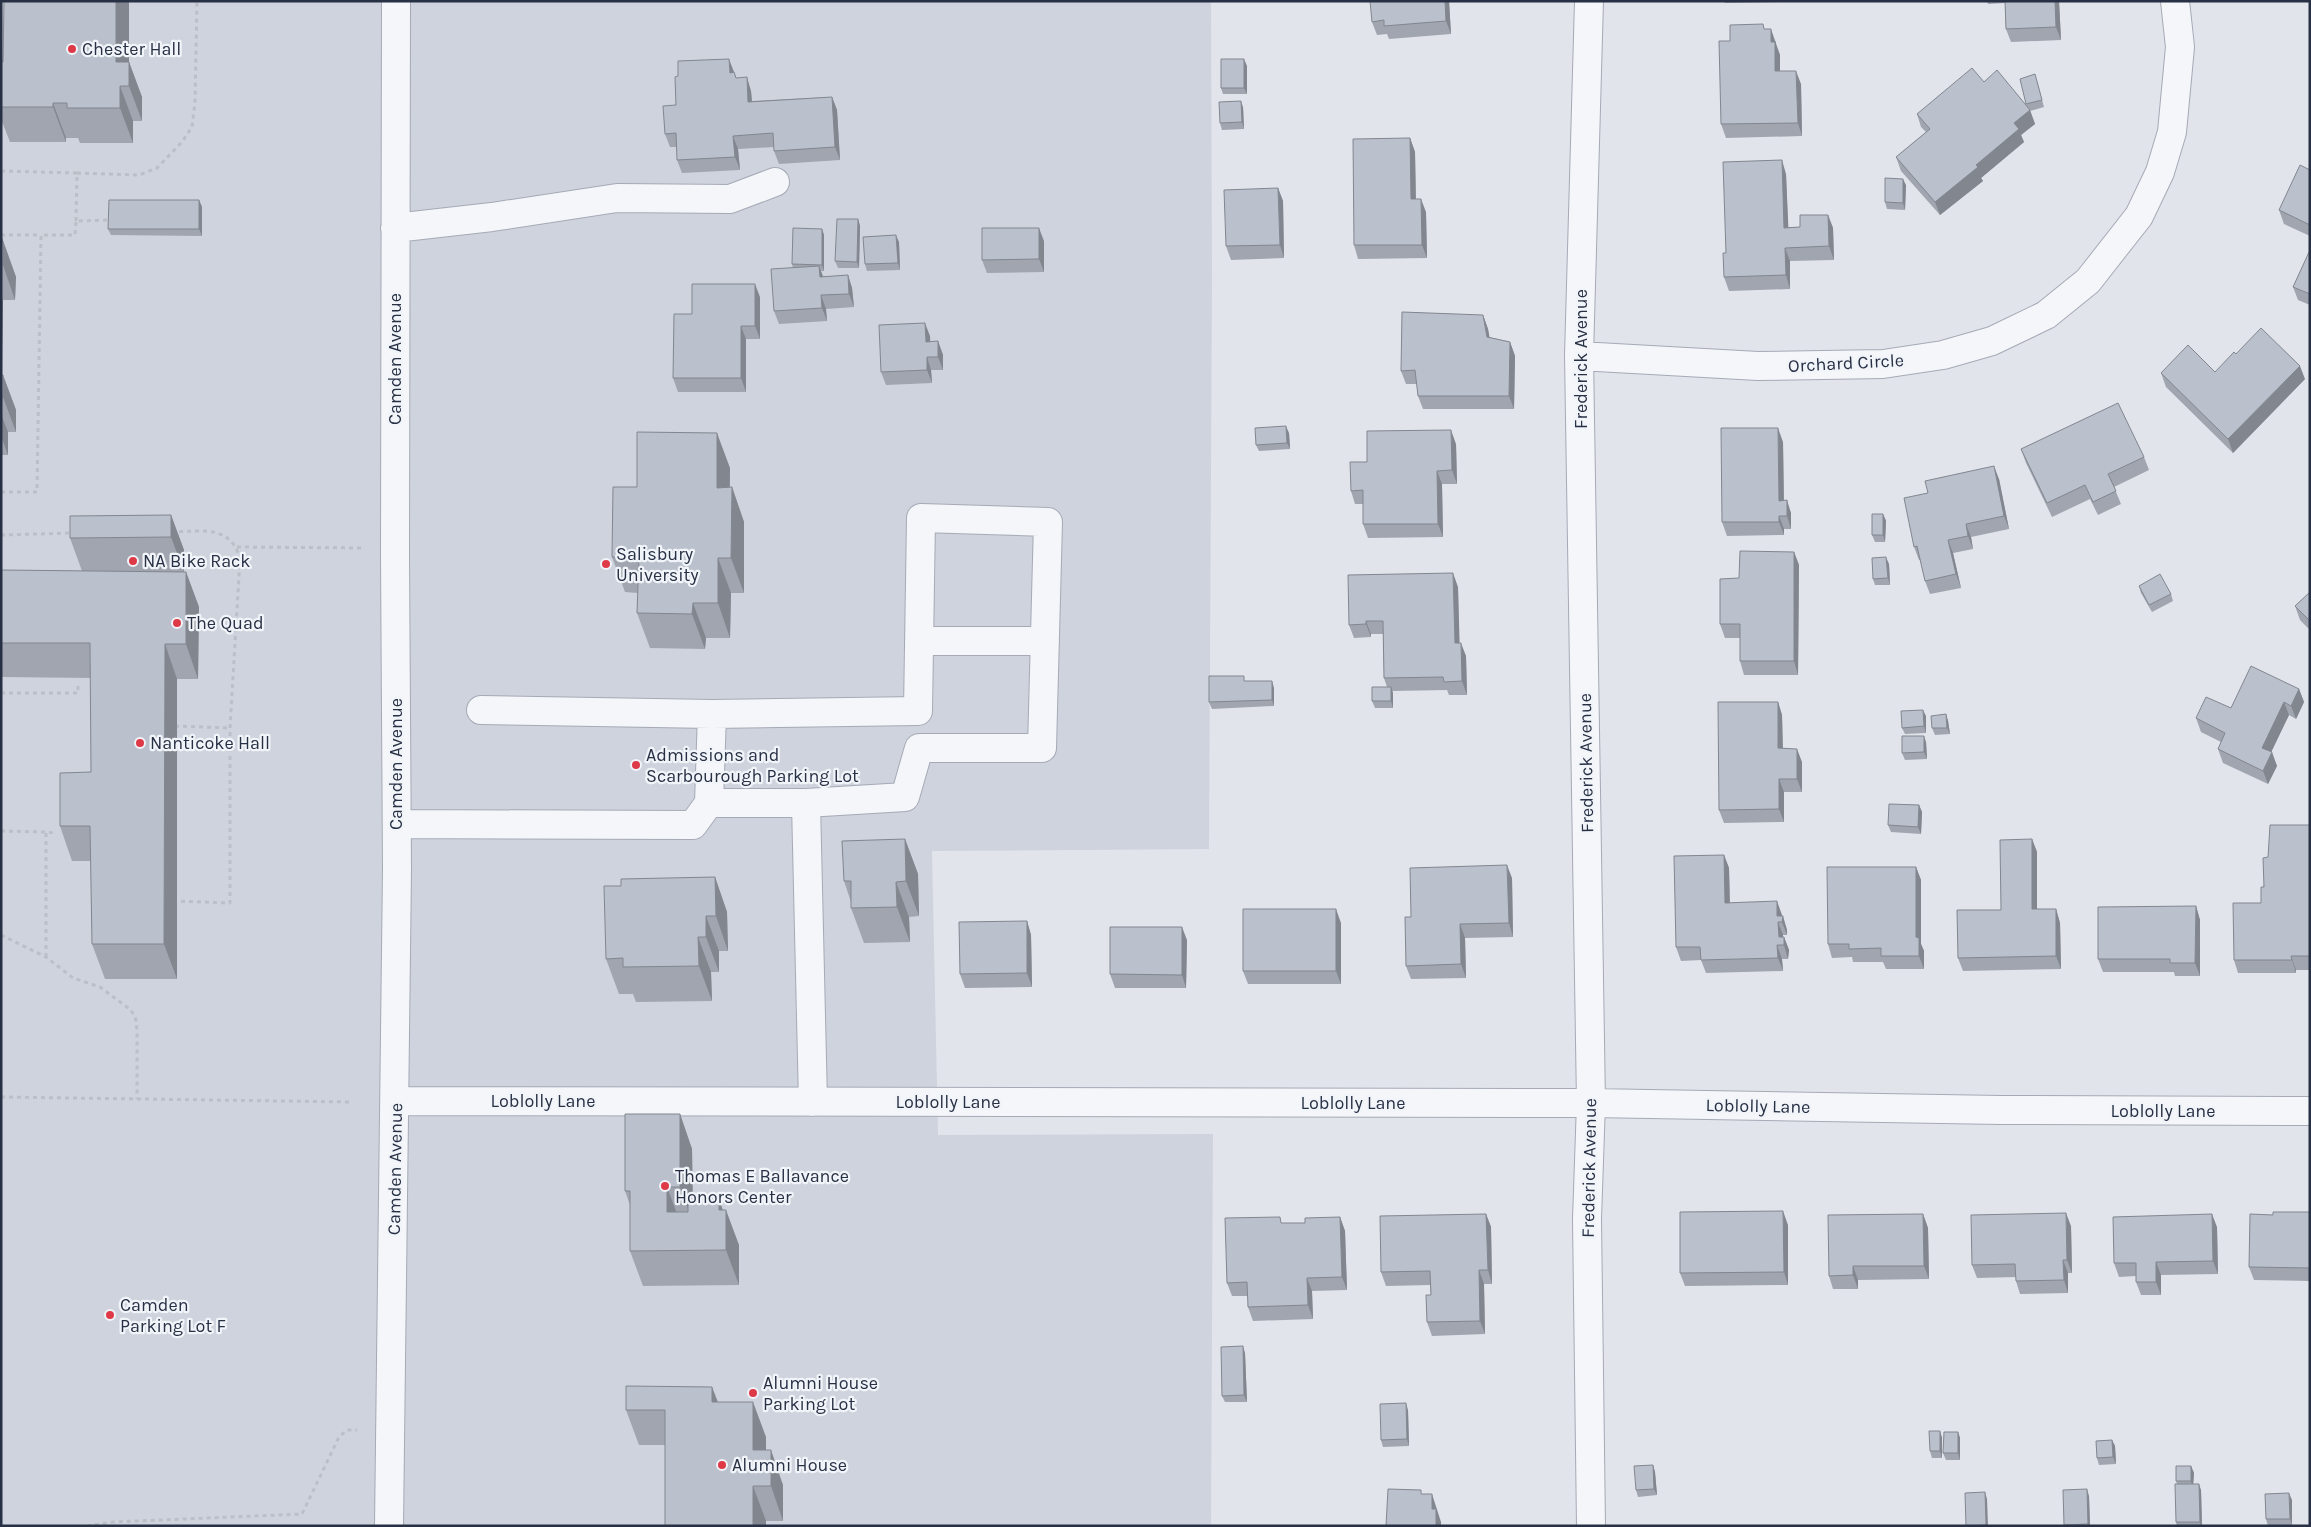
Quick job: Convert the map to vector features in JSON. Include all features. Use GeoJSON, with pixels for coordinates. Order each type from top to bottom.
{"type":"FeatureCollection","features":[{"type":"Feature","properties":{"kind":"street","name":"Camden Avenue"},"geometry":{"type":"LineString","coordinates":[[389,1526],[397,824],[396,1]]}},
{"type":"Feature","properties":{"kind":"street","name":"Frederick Avenue"},"geometry":{"type":"LineString","coordinates":[[1589,1],[1580,356],[1591,1103],[1587,1220],[1591,1526]]}},
{"type":"Feature","properties":{"kind":"street","name":"Orchard Circle"},"geometry":{"type":"LineString","coordinates":[[1580,356],[1758,366],[1883,364],[1943,355],[1992,341],[2046,315],[2088,281],[2139,216],[2160,172],[2172,132],[2180,47],[2175,1]]}},
{"type":"Feature","properties":{"kind":"street"},"geometry":{"type":"LineString","coordinates":[[396,228],[502,216],[616,198],[730,199],[776,182]]}},
{"type":"Feature","properties":{"kind":"street"},"geometry":{"type":"LineString","coordinates":[[709,803],[806,803],[905,797],[919,748],[921,518],[1048,522],[1042,748],[919,748]]}},
{"type":"Feature","properties":{"kind":"street"},"geometry":{"type":"LineString","coordinates":[[919,641],[1045,641]]}},
{"type":"Feature","properties":{"kind":"street"},"geometry":{"type":"LineString","coordinates":[[481,710],[712,714],[918,711]]}},
{"type":"Feature","properties":{"kind":"street"},"geometry":{"type":"LineString","coordinates":[[397,824],[693,825],[709,803],[712,714]]}},
{"type":"Feature","properties":{"kind":"street"},"geometry":{"type":"LineString","coordinates":[[806,803],[813,1102]]}},
{"type":"Feature","properties":{"kind":"street","name":"Loblolly Lane"},"geometry":{"type":"LineString","coordinates":[[395,1101],[1591,1103],[2010,1110],[2310,1111]]}},
{"type":"Feature","properties":{"kind":"path"},"geometry":{"type":"LineString","coordinates":[[1,171],[139,175],[157,168],[182,142],[192,127],[195,102],[197,1]]}},
{"type":"Feature","properties":{"kind":"path"},"geometry":{"type":"LineString","coordinates":[[1,235],[75,235],[76,174]]}},
{"type":"Feature","properties":{"kind":"path"},"geometry":{"type":"LineString","coordinates":[[76,221],[111,220]]}},
{"type":"Feature","properties":{"kind":"path"},"geometry":{"type":"LineString","coordinates":[[1,492],[37,492],[42,235]]}},
{"type":"Feature","properties":{"kind":"path"},"geometry":{"type":"LineString","coordinates":[[173,532],[219,532],[230,538],[237,547],[240,559],[230,728],[230,903],[173,902]]}},
{"type":"Feature","properties":{"kind":"path"},"geometry":{"type":"LineString","coordinates":[[1,535],[78,533]]}},
{"type":"Feature","properties":{"kind":"path"},"geometry":{"type":"LineString","coordinates":[[237,547],[370,548]]}},
{"type":"Feature","properties":{"kind":"path"},"geometry":{"type":"LineString","coordinates":[[1,693],[78,693],[78,683]]}},
{"type":"Feature","properties":{"kind":"path"},"geometry":{"type":"LineString","coordinates":[[174,726],[230,728]]}},
{"type":"Feature","properties":{"kind":"path"},"geometry":{"type":"LineString","coordinates":[[1,832],[54,832]]}},
{"type":"Feature","properties":{"kind":"path"},"geometry":{"type":"LineString","coordinates":[[46,832],[46,957]]}},
{"type":"Feature","properties":{"kind":"path"},"geometry":{"type":"LineString","coordinates":[[1,935],[46,957],[74,978],[100,987],[131,1010],[136,1020],[137,1031],[137,1099]]}},
{"type":"Feature","properties":{"kind":"path"},"geometry":{"type":"LineString","coordinates":[[1,1098],[351,1102]]}},
{"type":"Feature","properties":{"kind":"path"},"geometry":{"type":"LineString","coordinates":[[86,1526],[113,1522],[302,1514],[338,1437],[347,1430],[361,1429]]}},
{"type":"Feature","properties":{"kind":"shaded area","name":"Salisbury University"},"geometry":{"type":"Polygon","coordinates":[[[1,1],[1211,1],[1212,279],[1209,849],[932,851],[938,1135],[1213,1134],[1211,1526],[1,1526],[1,1]]]}},
{"type":"Feature","properties":{"kind":"building","name":"Chester Hall"},"geometry":{"type":"Polygon","coordinates":[[[4,1],[116,1],[116,62],[129,62],[129,86],[120,86],[120,108],[67,108],[67,103],[53,103],[53,107],[1,107],[4,1]]]}},
{"type":"Feature","properties":{"kind":"building"},"geometry":{"type":"Polygon","coordinates":[[[1370,1],[1445,1],[1446,21],[1384,26],[1384,20],[1372,22],[1370,1]]]}},
{"type":"Feature","properties":{"kind":"building"},"geometry":{"type":"Polygon","coordinates":[[[2005,1],[2055,1],[2056,27],[2006,29],[2005,1]]]}},
{"type":"Feature","properties":{"kind":"building"},"geometry":{"type":"Polygon","coordinates":[[[1763,24],[1764,29],[1771,29],[1771,42],[1775,42],[1775,71],[1796,71],[1798,123],[1721,124],[1719,41],[1730,41],[1730,25],[1763,24]]]}},
{"type":"Feature","properties":{"kind":"building"},"geometry":{"type":"Polygon","coordinates":[[[729,59],[730,73],[734,72],[736,78],[747,77],[748,102],[832,97],[835,147],[774,151],[773,133],[733,136],[735,157],[677,160],[676,133],[665,134],[663,106],[676,105],[675,77],[678,76],[678,61],[729,59]]]}},
{"type":"Feature","properties":{"kind":"building"},"geometry":{"type":"Polygon","coordinates":[[[1221,59],[1244,59],[1244,88],[1221,88],[1221,59]]]}},
{"type":"Feature","properties":{"kind":"building"},"geometry":{"type":"Polygon","coordinates":[[[1972,68],[1984,82],[1997,70],[2030,110],[2014,123],[2019,129],[1976,165],[1978,167],[1935,202],[1896,157],[1930,129],[1917,114],[1972,68]]]}},
{"type":"Feature","properties":{"kind":"building"},"geometry":{"type":"Polygon","coordinates":[[[2035,74],[2042,100],[2026,104],[2020,79],[2035,74]]]}},
{"type":"Feature","properties":{"kind":"building"},"geometry":{"type":"Polygon","coordinates":[[[1241,101],[1242,122],[1220,123],[1219,102],[1241,101]]]}},
{"type":"Feature","properties":{"kind":"building"},"geometry":{"type":"Polygon","coordinates":[[[1410,138],[1411,199],[1421,199],[1422,245],[1354,245],[1353,139],[1410,138]]]}},
{"type":"Feature","properties":{"kind":"building"},"geometry":{"type":"Polygon","coordinates":[[[1782,160],[1784,228],[1800,227],[1800,215],[1828,215],[1829,246],[1785,248],[1786,275],[1724,277],[1723,253],[1726,253],[1723,162],[1782,160]]]}},
{"type":"Feature","properties":{"kind":"building"},"geometry":{"type":"Polygon","coordinates":[[[2300,165],[2310,170],[2310,225],[2279,210],[2300,165]]]}},
{"type":"Feature","properties":{"kind":"building"},"geometry":{"type":"Polygon","coordinates":[[[1885,178],[1903,179],[1903,203],[1885,202],[1885,178]]]}},
{"type":"Feature","properties":{"kind":"building"},"geometry":{"type":"Polygon","coordinates":[[[1278,188],[1280,245],[1226,246],[1224,190],[1278,188]]]}},
{"type":"Feature","properties":{"kind":"building"},"geometry":{"type":"Polygon","coordinates":[[[109,200],[199,200],[199,229],[108,229],[109,200]]]}},
{"type":"Feature","properties":{"kind":"building"},"geometry":{"type":"Polygon","coordinates":[[[837,219],[858,219],[857,262],[835,261],[837,219]]]}},
{"type":"Feature","properties":{"kind":"building"},"geometry":{"type":"Polygon","coordinates":[[[793,228],[822,229],[822,265],[792,264],[793,228]]]}},
{"type":"Feature","properties":{"kind":"building"},"geometry":{"type":"Polygon","coordinates":[[[982,228],[1039,228],[1039,259],[982,260],[982,228]]]}},
{"type":"Feature","properties":{"kind":"building"},"geometry":{"type":"Polygon","coordinates":[[[896,235],[898,263],[865,264],[863,237],[896,235]]]}},
{"type":"Feature","properties":{"kind":"building"},"geometry":{"type":"Polygon","coordinates":[[[1,242],[3,242],[3,265],[1,265],[1,242]]]}},
{"type":"Feature","properties":{"kind":"building"},"geometry":{"type":"Polygon","coordinates":[[[2310,250],[2310,294],[2293,287],[2310,250]]]}},
{"type":"Feature","properties":{"kind":"building"},"geometry":{"type":"Polygon","coordinates":[[[819,266],[820,277],[848,275],[849,294],[821,295],[822,308],[774,311],[771,269],[819,266]]]}},
{"type":"Feature","properties":{"kind":"building"},"geometry":{"type":"Polygon","coordinates":[[[692,284],[755,284],[755,326],[741,326],[741,378],[673,378],[674,314],[692,314],[692,284]]]}},
{"type":"Feature","properties":{"kind":"building"},"geometry":{"type":"Polygon","coordinates":[[[1402,312],[1483,315],[1487,337],[1510,342],[1509,396],[1418,396],[1415,370],[1401,371],[1402,312]]]}},
{"type":"Feature","properties":{"kind":"building"},"geometry":{"type":"Polygon","coordinates":[[[925,323],[926,342],[938,341],[938,357],[927,357],[927,370],[881,372],[879,325],[925,323]]]}},
{"type":"Feature","properties":{"kind":"building"},"geometry":{"type":"Polygon","coordinates":[[[2261,328],[2300,366],[2228,439],[2161,373],[2188,345],[2215,372],[2234,352],[2236,354],[2261,328]]]}},
{"type":"Feature","properties":{"kind":"building"},"geometry":{"type":"Polygon","coordinates":[[[1,375],[3,375],[3,397],[1,397],[1,375]]]}},
{"type":"Feature","properties":{"kind":"building"},"geometry":{"type":"Polygon","coordinates":[[[2118,403],[2144,457],[2108,474],[2116,491],[2093,502],[2085,485],[2047,503],[2021,449],[2118,403]]]}},
{"type":"Feature","properties":{"kind":"building"},"geometry":{"type":"Polygon","coordinates":[[[1286,426],[1287,443],[1256,445],[1255,428],[1286,426]]]}},
{"type":"Feature","properties":{"kind":"building"},"geometry":{"type":"Polygon","coordinates":[[[1721,428],[1778,428],[1779,501],[1787,500],[1787,516],[1779,516],[1779,522],[1722,522],[1721,428]]]}},
{"type":"Feature","properties":{"kind":"building"},"geometry":{"type":"Polygon","coordinates":[[[1451,430],[1452,470],[1437,471],[1438,524],[1363,524],[1363,490],[1351,491],[1350,462],[1367,462],[1367,431],[1451,430]]]}},
{"type":"Feature","properties":{"kind":"building"},"geometry":{"type":"Polygon","coordinates":[[[637,432],[717,433],[717,488],[732,487],[731,558],[718,558],[718,603],[693,603],[692,614],[637,613],[639,558],[612,557],[613,487],[637,487],[637,432]]]}},
{"type":"Feature","properties":{"kind":"building"},"geometry":{"type":"Polygon","coordinates":[[[1994,466],[2004,516],[1966,524],[1968,536],[1948,540],[1956,574],[1925,581],[1917,546],[1914,547],[1904,498],[1928,493],[1925,481],[1994,466]]]}},
{"type":"Feature","properties":{"kind":"building"},"geometry":{"type":"Polygon","coordinates":[[[1872,514],[1883,514],[1883,535],[1872,535],[1872,514]]]}},
{"type":"Feature","properties":{"kind":"building"},"geometry":{"type":"Polygon","coordinates":[[[171,515],[171,537],[70,538],[70,516],[171,515]]]}},
{"type":"Feature","properties":{"kind":"building"},"geometry":{"type":"Polygon","coordinates":[[[1740,551],[1794,552],[1794,661],[1740,661],[1740,624],[1720,624],[1720,579],[1739,578],[1740,551]]]}},
{"type":"Feature","properties":{"kind":"building"},"geometry":{"type":"Polygon","coordinates":[[[1886,557],[1888,578],[1873,579],[1872,558],[1886,557]]]}},
{"type":"Feature","properties":{"kind":"building","name":"Nanticoke Hall"},"geometry":{"type":"Polygon","coordinates":[[[1,570],[186,572],[186,644],[165,644],[164,944],[92,944],[90,826],[60,826],[60,773],[91,772],[90,643],[1,643],[1,570]]]}},
{"type":"Feature","properties":{"kind":"building"},"geometry":{"type":"Polygon","coordinates":[[[1453,573],[1455,643],[1461,643],[1462,681],[1444,682],[1443,677],[1384,678],[1383,621],[1366,621],[1366,624],[1349,625],[1348,575],[1453,573]]]}},
{"type":"Feature","properties":{"kind":"building"},"geometry":{"type":"Polygon","coordinates":[[[2160,574],[2171,594],[2149,605],[2139,586],[2160,574]]]}},
{"type":"Feature","properties":{"kind":"building"},"geometry":{"type":"Polygon","coordinates":[[[2310,592],[2310,621],[2295,606],[2310,592]]]}},
{"type":"Feature","properties":{"kind":"building"},"geometry":{"type":"Polygon","coordinates":[[[2251,666],[2299,689],[2291,706],[2284,702],[2262,748],[2272,752],[2263,771],[2218,749],[2225,733],[2196,718],[2206,697],[2231,708],[2251,666]]]}},
{"type":"Feature","properties":{"kind":"building"},"geometry":{"type":"Polygon","coordinates":[[[1209,676],[1244,676],[1244,681],[1272,681],[1272,700],[1209,702],[1209,676]]]}},
{"type":"Feature","properties":{"kind":"building"},"geometry":{"type":"Polygon","coordinates":[[[1372,687],[1391,687],[1391,701],[1372,701],[1372,687]]]}},
{"type":"Feature","properties":{"kind":"building"},"geometry":{"type":"Polygon","coordinates":[[[1718,702],[1778,702],[1778,748],[1797,749],[1797,779],[1779,779],[1779,809],[1719,810],[1718,702]]]}},
{"type":"Feature","properties":{"kind":"building"},"geometry":{"type":"Polygon","coordinates":[[[1923,710],[1924,726],[1902,728],[1901,711],[1923,710]]]}},
{"type":"Feature","properties":{"kind":"building"},"geometry":{"type":"Polygon","coordinates":[[[1946,714],[1947,728],[1932,728],[1931,716],[1946,714]]]}},
{"type":"Feature","properties":{"kind":"building"},"geometry":{"type":"Polygon","coordinates":[[[1902,736],[1924,736],[1924,752],[1902,753],[1902,736]]]}},
{"type":"Feature","properties":{"kind":"building"},"geometry":{"type":"Polygon","coordinates":[[[1889,804],[1919,805],[1918,827],[1888,825],[1889,804]]]}},
{"type":"Feature","properties":{"kind":"building"},"geometry":{"type":"Polygon","coordinates":[[[2270,825],[2310,825],[2310,956],[2291,956],[2292,960],[2234,960],[2233,903],[2261,903],[2261,887],[2264,887],[2263,858],[2268,857],[2270,825]]]}},
{"type":"Feature","properties":{"kind":"building"},"geometry":{"type":"Polygon","coordinates":[[[905,839],[906,881],[896,882],[897,907],[851,908],[851,881],[844,881],[842,841],[905,839]]]}},
{"type":"Feature","properties":{"kind":"building"},"geometry":{"type":"Polygon","coordinates":[[[2032,839],[2032,909],[2056,909],[2056,956],[1958,958],[1957,910],[2001,910],[2000,840],[2032,839]]]}},
{"type":"Feature","properties":{"kind":"building"},"geometry":{"type":"Polygon","coordinates":[[[1724,855],[1725,903],[1777,901],[1777,916],[1783,916],[1782,922],[1778,922],[1779,937],[1784,937],[1784,945],[1777,945],[1778,958],[1701,960],[1700,947],[1676,947],[1674,856],[1724,855]]]}},
{"type":"Feature","properties":{"kind":"building"},"geometry":{"type":"Polygon","coordinates":[[[1507,865],[1509,923],[1460,924],[1461,964],[1406,966],[1405,917],[1411,917],[1410,868],[1507,865]]]}},
{"type":"Feature","properties":{"kind":"building"},"geometry":{"type":"Polygon","coordinates":[[[1827,867],[1916,867],[1916,937],[1919,938],[1919,956],[1881,956],[1881,948],[1849,949],[1849,944],[1828,944],[1827,867]]]}},
{"type":"Feature","properties":{"kind":"building"},"geometry":{"type":"Polygon","coordinates":[[[715,877],[716,916],[706,916],[706,937],[698,937],[699,966],[623,967],[623,958],[606,959],[604,886],[621,886],[621,879],[715,877]]]}},
{"type":"Feature","properties":{"kind":"building"},"geometry":{"type":"Polygon","coordinates":[[[2196,906],[2195,963],[2170,963],[2170,959],[2098,959],[2098,907],[2196,906]]]}},
{"type":"Feature","properties":{"kind":"building"},"geometry":{"type":"Polygon","coordinates":[[[1243,909],[1336,909],[1336,971],[1243,971],[1243,909]]]}},
{"type":"Feature","properties":{"kind":"building"},"geometry":{"type":"Polygon","coordinates":[[[1027,921],[1027,973],[960,974],[959,922],[1027,921]]]}},
{"type":"Feature","properties":{"kind":"building"},"geometry":{"type":"Polygon","coordinates":[[[1110,927],[1182,927],[1182,975],[1110,974],[1110,927]]]}},
{"type":"Feature","properties":{"kind":"building"},"geometry":{"type":"Polygon","coordinates":[[[625,1114],[680,1114],[680,1187],[667,1187],[667,1212],[688,1212],[688,1199],[719,1199],[719,1210],[726,1210],[726,1250],[630,1251],[630,1191],[625,1191],[625,1114]]]}},
{"type":"Feature","properties":{"kind":"building"},"geometry":{"type":"Polygon","coordinates":[[[1783,1211],[1784,1272],[1680,1273],[1680,1212],[1783,1211]]]}},
{"type":"Feature","properties":{"kind":"building"},"geometry":{"type":"Polygon","coordinates":[[[2273,1212],[2310,1212],[2310,1268],[2249,1267],[2250,1214],[2273,1215],[2273,1212]]]}},
{"type":"Feature","properties":{"kind":"building"},"geometry":{"type":"Polygon","coordinates":[[[2066,1213],[2067,1260],[2063,1260],[2064,1280],[2016,1281],[2015,1264],[1972,1265],[1971,1215],[2066,1213]]]}},
{"type":"Feature","properties":{"kind":"building"},"geometry":{"type":"Polygon","coordinates":[[[1486,1214],[1488,1270],[1479,1270],[1480,1321],[1427,1322],[1426,1295],[1431,1295],[1430,1271],[1381,1272],[1380,1216],[1486,1214]]]}},
{"type":"Feature","properties":{"kind":"building"},"geometry":{"type":"Polygon","coordinates":[[[1923,1214],[1924,1266],[1853,1266],[1853,1275],[1829,1276],[1828,1215],[1923,1214]]]}},
{"type":"Feature","properties":{"kind":"building"},"geometry":{"type":"Polygon","coordinates":[[[2212,1214],[2213,1261],[2156,1262],[2156,1282],[2136,1282],[2136,1263],[2114,1263],[2113,1217],[2212,1214]]]}},
{"type":"Feature","properties":{"kind":"building"},"geometry":{"type":"Polygon","coordinates":[[[1280,1217],[1281,1223],[1305,1223],[1305,1218],[1340,1217],[1342,1277],[1307,1278],[1308,1305],[1248,1307],[1247,1282],[1227,1283],[1225,1218],[1280,1217]]]}},
{"type":"Feature","properties":{"kind":"building"},"geometry":{"type":"Polygon","coordinates":[[[1243,1346],[1244,1395],[1222,1396],[1221,1347],[1243,1346]]]}},
{"type":"Feature","properties":{"kind":"building","name":"Alumni House"},"geometry":{"type":"Polygon","coordinates":[[[626,1386],[712,1387],[712,1402],[753,1402],[753,1450],[771,1450],[771,1486],[753,1486],[753,1526],[665,1526],[665,1410],[626,1410],[626,1386]]]}},
{"type":"Feature","properties":{"kind":"building"},"geometry":{"type":"Polygon","coordinates":[[[1406,1403],[1407,1439],[1381,1440],[1380,1404],[1406,1403]]]}},
{"type":"Feature","properties":{"kind":"building"},"geometry":{"type":"Polygon","coordinates":[[[1929,1431],[1940,1431],[1940,1451],[1930,1451],[1929,1431]]]}},
{"type":"Feature","properties":{"kind":"building"},"geometry":{"type":"Polygon","coordinates":[[[1944,1432],[1958,1432],[1958,1453],[1943,1453],[1944,1432]]]}},
{"type":"Feature","properties":{"kind":"building"},"geometry":{"type":"Polygon","coordinates":[[[2112,1440],[2113,1457],[2097,1458],[2096,1441],[2112,1440]]]}},
{"type":"Feature","properties":{"kind":"building"},"geometry":{"type":"Polygon","coordinates":[[[1653,1465],[1654,1489],[1636,1490],[1634,1466],[1653,1465]]]}},
{"type":"Feature","properties":{"kind":"building"},"geometry":{"type":"Polygon","coordinates":[[[2176,1466],[2191,1466],[2191,1481],[2176,1481],[2176,1466]]]}},
{"type":"Feature","properties":{"kind":"building"},"geometry":{"type":"Polygon","coordinates":[[[2175,1484],[2199,1484],[2200,1522],[2176,1522],[2175,1484]]]}},
{"type":"Feature","properties":{"kind":"building"},"geometry":{"type":"Polygon","coordinates":[[[1388,1489],[1421,1490],[1421,1494],[1432,1494],[1432,1509],[1436,1509],[1436,1526],[1386,1526],[1388,1489]]]}},
{"type":"Feature","properties":{"kind":"building"},"geometry":{"type":"Polygon","coordinates":[[[2087,1489],[2088,1524],[2064,1525],[2063,1490],[2087,1489]]]}},
{"type":"Feature","properties":{"kind":"building"},"geometry":{"type":"Polygon","coordinates":[[[1985,1492],[1986,1525],[1966,1526],[1965,1493],[1985,1492]]]}},
{"type":"Feature","properties":{"kind":"building"},"geometry":{"type":"Polygon","coordinates":[[[2289,1493],[2290,1519],[2266,1519],[2265,1494],[2289,1493]]]}},
{"type":"Feature","properties":{"kind":"place","name":"Chester Hall"},"geometry":{"type":"Point","coordinates":[72,49]}},
{"type":"Feature","properties":{"kind":"place","name":"NA Bike Rack"},"geometry":{"type":"Point","coordinates":[133,561]}},
{"type":"Feature","properties":{"kind":"place","name":"Salisbury University"},"geometry":{"type":"Point","coordinates":[606,564]}},
{"type":"Feature","properties":{"kind":"place","name":"The Quad"},"geometry":{"type":"Point","coordinates":[177,623]}},
{"type":"Feature","properties":{"kind":"place","name":"Nanticoke Hall"},"geometry":{"type":"Point","coordinates":[140,743]}},
{"type":"Feature","properties":{"kind":"place","name":"Admissions and Scarbourough Parking Lot"},"geometry":{"type":"Point","coordinates":[636,765]}},
{"type":"Feature","properties":{"kind":"place","name":"Thomas E Ballavance Honors Center"},"geometry":{"type":"Point","coordinates":[665,1186]}},
{"type":"Feature","properties":{"kind":"place","name":"Camden Parking Lot F"},"geometry":{"type":"Point","coordinates":[110,1315]}},
{"type":"Feature","properties":{"kind":"place","name":"Alumni House Parking Lot"},"geometry":{"type":"Point","coordinates":[753,1393]}},
{"type":"Feature","properties":{"kind":"place","name":"Alumni House"},"geometry":{"type":"Point","coordinates":[722,1465]}}]}
